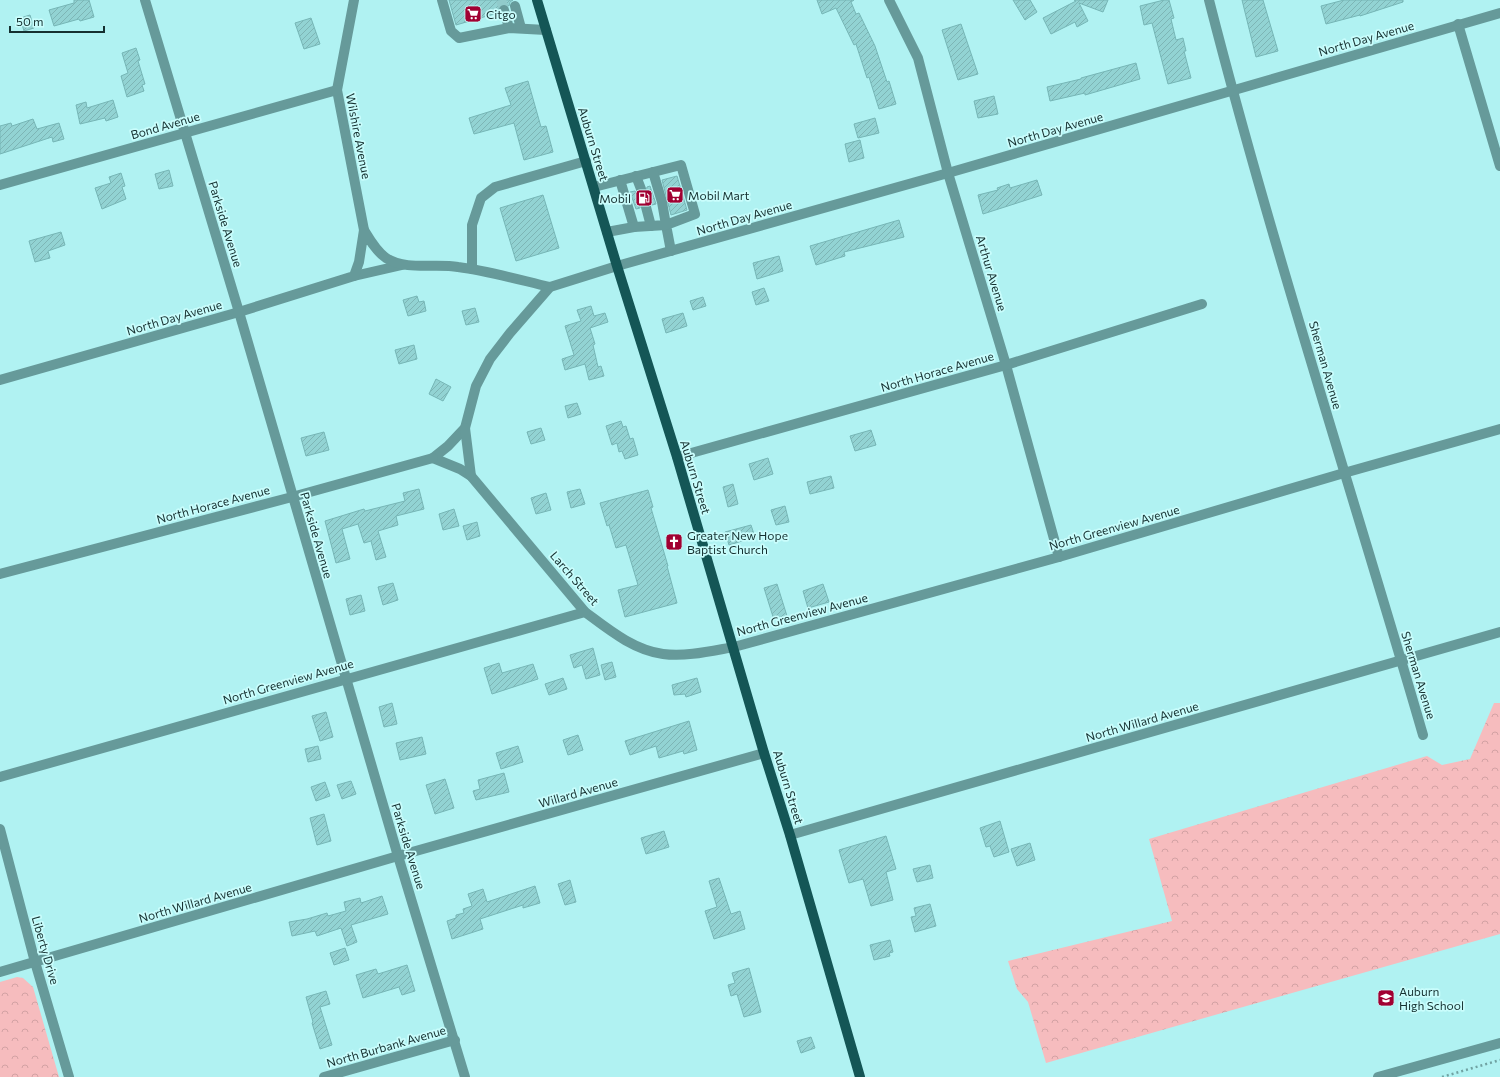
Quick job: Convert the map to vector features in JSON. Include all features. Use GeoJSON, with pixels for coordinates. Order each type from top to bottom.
{"type":"FeatureCollection","features":[{"type":"Feature","properties":{"kind":"main road","name":"Auburn Street"},"geometry":{"type":"LineString","coordinates":[[537,0],[734,647],[860,1077]]}},
{"type":"Feature","properties":{"kind":"street","name":"Parkside Avenue"},"geometry":{"type":"LineString","coordinates":[[145,0],[239,312],[398,856],[465,1077]]}},
{"type":"Feature","properties":{"kind":"street","name":"Wilshire Avenue"},"geometry":{"type":"LineString","coordinates":[[354,0],[337,90],[364,230]]}},
{"type":"Feature","properties":{"kind":"street"},"geometry":{"type":"LineString","coordinates":[[442,0],[451,32],[459,38],[510,28],[546,30]]}},
{"type":"Feature","properties":{"kind":"street","name":"Arthur Avenue"},"geometry":{"type":"LineString","coordinates":[[889,0],[918,58],[948,173],[1006,365],[1059,557]]}},
{"type":"Feature","properties":{"kind":"street","name":"Sherman Avenue"},"geometry":{"type":"LineString","coordinates":[[1209,0],[1232,91],[1344,473],[1423,735]]}},
{"type":"Feature","properties":{"kind":"street"},"geometry":{"type":"LineString","coordinates":[[515,6],[521,28]]}},
{"type":"Feature","properties":{"kind":"street"},"geometry":{"type":"LineString","coordinates":[[504,10],[510,28]]}},
{"type":"Feature","properties":{"kind":"street","name":"North Day Avenue"},"geometry":{"type":"LineString","coordinates":[[617,266],[948,173],[1500,13]]}},
{"type":"Feature","properties":{"kind":"street"},"geometry":{"type":"LineString","coordinates":[[1458,24],[1500,166]]}},
{"type":"Feature","properties":{"kind":"street","name":"Bond Avenue"},"geometry":{"type":"LineString","coordinates":[[0,185],[337,90]]}},
{"type":"Feature","properties":{"kind":"street"},"geometry":{"type":"LineString","coordinates":[[472,269],[472,225],[481,198],[495,186],[586,161]]}},
{"type":"Feature","properties":{"kind":"street"},"geometry":{"type":"LineString","coordinates":[[594,187],[681,165],[695,214],[666,225],[634,227],[607,232]]}},
{"type":"Feature","properties":{"kind":"street"},"geometry":{"type":"LineString","coordinates":[[653,172],[662,202],[671,251]]}},
{"type":"Feature","properties":{"kind":"street"},"geometry":{"type":"LineString","coordinates":[[636,176],[641,189]]}},
{"type":"Feature","properties":{"kind":"street"},"geometry":{"type":"LineString","coordinates":[[620,180],[634,227]]}},
{"type":"Feature","properties":{"kind":"street"},"geometry":{"type":"LineString","coordinates":[[646,206],[651,226]]}},
{"type":"Feature","properties":{"kind":"street"},"geometry":{"type":"LineString","coordinates":[[354,276],[359,262],[364,230]]}},
{"type":"Feature","properties":{"kind":"street","name":"North Day Avenue"},"geometry":{"type":"LineString","coordinates":[[364,230],[378,250],[386,258],[402,265]]}},
{"type":"Feature","properties":{"kind":"street","name":"North Day Avenue"},"geometry":{"type":"LineString","coordinates":[[0,380],[239,312],[354,276],[402,265],[456,266],[550,287]]}},
{"type":"Feature","properties":{"kind":"street"},"geometry":{"type":"LineString","coordinates":[[472,476],[465,428],[476,386],[490,359],[510,333],[550,287],[617,266]]}},
{"type":"Feature","properties":{"kind":"street","name":"North Horace Avenue"},"geometry":{"type":"LineString","coordinates":[[677,457],[1006,365],[1202,304]]}},
{"type":"Feature","properties":{"kind":"street"},"geometry":{"type":"LineString","coordinates":[[433,458],[448,446],[465,428]]}},
{"type":"Feature","properties":{"kind":"street","name":"North Greenview Avenue"},"geometry":{"type":"LineString","coordinates":[[734,647],[1059,557],[1344,473],[1500,429]]}},
{"type":"Feature","properties":{"kind":"street","name":"North Horace Avenue"},"geometry":{"type":"LineString","coordinates":[[0,574],[433,458]]}},
{"type":"Feature","properties":{"kind":"street","name":"Larch Street"},"geometry":{"type":"LineString","coordinates":[[433,458],[460,469],[472,476],[584,612],[627,642],[646,650],[663,654],[689,654],[734,647]]}},
{"type":"Feature","properties":{"kind":"street","name":"North Greenview Avenue"},"geometry":{"type":"LineString","coordinates":[[0,777],[584,612]]}},
{"type":"Feature","properties":{"kind":"street","name":"North Willard Avenue"},"geometry":{"type":"LineString","coordinates":[[790,835],[1500,632]]}},
{"type":"Feature","properties":{"kind":"street","name":"Willard Avenue"},"geometry":{"type":"LineString","coordinates":[[398,856],[764,753]]}},
{"type":"Feature","properties":{"kind":"street","name":"Liberty Drive"},"geometry":{"type":"LineString","coordinates":[[0,829],[35,962],[69,1077]]}},
{"type":"Feature","properties":{"kind":"street","name":"North Willard Avenue"},"geometry":{"type":"LineString","coordinates":[[0,972],[398,856]]}},
{"type":"Feature","properties":{"kind":"street","name":"North Burbank Avenue"},"geometry":{"type":"LineString","coordinates":[[324,1077],[454,1040]]}},
{"type":"Feature","properties":{"kind":"street"},"geometry":{"type":"LineString","coordinates":[[1378,1077],[1500,1043]]}},
{"type":"Feature","properties":{"kind":"path"},"geometry":{"type":"LineString","coordinates":[[1442,1077],[1500,1060]]}},
{"type":"Feature","properties":{"kind":"green space"},"geometry":{"type":"Polygon","coordinates":[[[1494,703],[1500,703],[1500,934],[1046,1063],[1028,1002],[1017,989],[1008,961],[1172,921],[1149,839],[1427,756],[1442,765],[1470,759],[1494,703]]]}},
{"type":"Feature","properties":{"kind":"green space"},"geometry":{"type":"Polygon","coordinates":[[[17,977],[23,978],[33,987],[59,1077],[0,1077],[0,982],[17,977]]]}},
{"type":"Feature","properties":{"kind":"building"},"geometry":{"type":"Polygon","coordinates":[[[74,0],[89,0],[94,17],[80,21],[79,19],[54,26],[49,10],[74,3],[74,0]]]}},
{"type":"Feature","properties":{"kind":"building","name":"Citgo"},"geometry":{"type":"Polygon","coordinates":[[[449,0],[513,0],[510,2],[509,6],[505,4],[500,5],[498,11],[493,13],[494,14],[456,25],[449,0]]]}},
{"type":"Feature","properties":{"kind":"building"},"geometry":{"type":"Polygon","coordinates":[[[817,0],[854,0],[851,2],[856,14],[859,13],[875,46],[887,82],[889,81],[896,104],[879,109],[869,77],[867,78],[856,44],[854,45],[836,8],[822,14],[817,0]]]}},
{"type":"Feature","properties":{"kind":"building"},"geometry":{"type":"Polygon","coordinates":[[[1013,0],[1030,0],[1037,12],[1025,20],[1013,0]]]}},
{"type":"Feature","properties":{"kind":"building"},"geometry":{"type":"Polygon","coordinates":[[[1074,0],[1108,0],[1103,12],[1079,3],[1088,21],[1077,27],[1075,22],[1051,34],[1043,18],[1076,1],[1074,0]]]}},
{"type":"Feature","properties":{"kind":"building"},"geometry":{"type":"Polygon","coordinates":[[[1169,0],[1174,18],[1171,19],[1176,40],[1183,38],[1186,51],[1184,51],[1191,78],[1168,84],[1152,23],[1144,25],[1140,6],[1169,0]]]}},
{"type":"Feature","properties":{"kind":"building"},"geometry":{"type":"Polygon","coordinates":[[[1242,0],[1263,0],[1278,51],[1256,57],[1242,0]]]}},
{"type":"Feature","properties":{"kind":"building"},"geometry":{"type":"Polygon","coordinates":[[[1344,0],[1403,0],[1403,2],[1360,16],[1326,24],[1321,6],[1344,0]]]}},
{"type":"Feature","properties":{"kind":"building"},"geometry":{"type":"Polygon","coordinates":[[[30,15],[34,28],[24,31],[20,18],[30,15]]]}},
{"type":"Feature","properties":{"kind":"building"},"geometry":{"type":"Polygon","coordinates":[[[311,18],[320,44],[304,49],[295,23],[311,18]]]}},
{"type":"Feature","properties":{"kind":"building"},"geometry":{"type":"Polygon","coordinates":[[[961,24],[978,74],[958,80],[942,30],[961,24]]]}},
{"type":"Feature","properties":{"kind":"building"},"geometry":{"type":"Polygon","coordinates":[[[136,48],[140,60],[138,61],[145,84],[142,85],[144,91],[127,97],[121,76],[128,73],[122,53],[136,48]]]}},
{"type":"Feature","properties":{"kind":"building"},"geometry":{"type":"Polygon","coordinates":[[[1136,63],[1140,79],[1085,95],[1085,93],[1050,101],[1047,87],[1136,63]]]}},
{"type":"Feature","properties":{"kind":"building"},"geometry":{"type":"Polygon","coordinates":[[[528,81],[541,127],[546,126],[553,152],[524,160],[514,123],[474,134],[469,118],[511,105],[505,88],[528,81]]]}},
{"type":"Feature","properties":{"kind":"building"},"geometry":{"type":"Polygon","coordinates":[[[994,96],[998,114],[978,118],[974,101],[994,96]]]}},
{"type":"Feature","properties":{"kind":"building"},"geometry":{"type":"Polygon","coordinates":[[[113,100],[118,117],[106,121],[105,118],[80,124],[76,105],[86,102],[87,108],[113,100]]]}},
{"type":"Feature","properties":{"kind":"building"},"geometry":{"type":"Polygon","coordinates":[[[875,118],[879,133],[858,138],[854,124],[875,118]]]}},
{"type":"Feature","properties":{"kind":"building"},"geometry":{"type":"Polygon","coordinates":[[[33,119],[37,129],[59,123],[64,139],[53,142],[52,137],[0,154],[0,126],[11,123],[12,126],[33,119]]]}},
{"type":"Feature","properties":{"kind":"building"},"geometry":{"type":"Polygon","coordinates":[[[860,140],[864,158],[849,162],[845,144],[860,140]]]}},
{"type":"Feature","properties":{"kind":"building"},"geometry":{"type":"Polygon","coordinates":[[[169,170],[173,186],[159,189],[155,174],[169,170]]]}},
{"type":"Feature","properties":{"kind":"building"},"geometry":{"type":"Polygon","coordinates":[[[121,173],[125,186],[122,187],[126,199],[102,209],[95,188],[111,183],[109,177],[121,173]]]}},
{"type":"Feature","properties":{"kind":"building","name":"Mobil Mart"},"geometry":{"type":"Polygon","coordinates":[[[677,176],[687,210],[671,215],[662,180],[677,176]]]}},
{"type":"Feature","properties":{"kind":"building"},"geometry":{"type":"Polygon","coordinates":[[[1037,180],[1042,195],[983,214],[978,195],[998,190],[997,188],[1009,184],[1010,188],[1037,180]]]}},
{"type":"Feature","properties":{"kind":"building"},"geometry":{"type":"Polygon","coordinates":[[[650,186],[656,204],[652,205],[648,201],[644,201],[641,203],[640,208],[636,209],[630,192],[635,191],[637,194],[643,195],[646,193],[647,187],[650,186]]]}},
{"type":"Feature","properties":{"kind":"building"},"geometry":{"type":"Polygon","coordinates":[[[543,195],[559,248],[516,261],[500,208],[543,195]]]}},
{"type":"Feature","properties":{"kind":"building"},"geometry":{"type":"Polygon","coordinates":[[[899,220],[904,237],[844,252],[845,256],[816,265],[810,246],[899,220]]]}},
{"type":"Feature","properties":{"kind":"building"},"geometry":{"type":"Polygon","coordinates":[[[61,232],[65,245],[48,251],[50,258],[35,262],[29,241],[61,232]]]}},
{"type":"Feature","properties":{"kind":"building"},"geometry":{"type":"Polygon","coordinates":[[[779,256],[783,271],[757,279],[753,263],[779,256]]]}},
{"type":"Feature","properties":{"kind":"building"},"geometry":{"type":"Polygon","coordinates":[[[764,288],[769,301],[756,305],[752,292],[764,288]]]}},
{"type":"Feature","properties":{"kind":"building"},"geometry":{"type":"Polygon","coordinates":[[[417,296],[419,302],[424,301],[426,311],[408,316],[403,300],[417,296]]]}},
{"type":"Feature","properties":{"kind":"building"},"geometry":{"type":"Polygon","coordinates":[[[703,297],[706,306],[693,310],[690,301],[703,297]]]}},
{"type":"Feature","properties":{"kind":"building"},"geometry":{"type":"Polygon","coordinates":[[[591,306],[594,316],[605,313],[608,322],[590,328],[595,344],[593,345],[598,367],[601,366],[604,376],[589,380],[585,364],[565,370],[562,359],[574,355],[565,326],[581,321],[577,310],[591,306]]]}},
{"type":"Feature","properties":{"kind":"building"},"geometry":{"type":"Polygon","coordinates":[[[475,308],[479,322],[466,325],[462,311],[475,308]]]}},
{"type":"Feature","properties":{"kind":"building"},"geometry":{"type":"Polygon","coordinates":[[[683,313],[687,326],[666,333],[662,319],[683,313]]]}},
{"type":"Feature","properties":{"kind":"building"},"geometry":{"type":"Polygon","coordinates":[[[414,345],[417,359],[399,364],[395,350],[414,345]]]}},
{"type":"Feature","properties":{"kind":"building"},"geometry":{"type":"Polygon","coordinates":[[[436,379],[451,387],[443,401],[429,394],[436,379]]]}},
{"type":"Feature","properties":{"kind":"building"},"geometry":{"type":"Polygon","coordinates":[[[577,403],[581,414],[568,418],[565,406],[577,403]]]}},
{"type":"Feature","properties":{"kind":"building"},"geometry":{"type":"Polygon","coordinates":[[[621,421],[623,427],[626,426],[630,439],[633,438],[638,455],[625,459],[622,451],[619,452],[617,443],[612,445],[606,426],[621,421]]]}},
{"type":"Feature","properties":{"kind":"building"},"geometry":{"type":"Polygon","coordinates":[[[541,428],[545,440],[531,444],[527,432],[541,428]]]}},
{"type":"Feature","properties":{"kind":"building"},"geometry":{"type":"Polygon","coordinates":[[[871,430],[876,445],[855,451],[850,436],[871,430]]]}},
{"type":"Feature","properties":{"kind":"building"},"geometry":{"type":"Polygon","coordinates":[[[324,432],[329,450],[306,456],[301,438],[324,432]]]}},
{"type":"Feature","properties":{"kind":"building"},"geometry":{"type":"Polygon","coordinates":[[[768,458],[773,474],[754,480],[749,464],[768,458]]]}},
{"type":"Feature","properties":{"kind":"building"},"geometry":{"type":"Polygon","coordinates":[[[831,476],[834,488],[810,494],[807,482],[831,476]]]}},
{"type":"Feature","properties":{"kind":"building"},"geometry":{"type":"Polygon","coordinates":[[[733,484],[738,504],[728,507],[723,487],[733,484]]]}},
{"type":"Feature","properties":{"kind":"building"},"geometry":{"type":"Polygon","coordinates":[[[419,489],[424,509],[396,516],[398,525],[378,531],[386,557],[376,560],[371,541],[364,543],[358,524],[342,529],[350,559],[336,563],[325,521],[364,509],[365,511],[405,501],[403,493],[419,489]]]}},
{"type":"Feature","properties":{"kind":"building"},"geometry":{"type":"Polygon","coordinates":[[[580,489],[585,504],[571,508],[567,492],[580,489]]]}},
{"type":"Feature","properties":{"kind":"building"},"geometry":{"type":"Polygon","coordinates":[[[648,490],[653,507],[651,508],[677,603],[625,617],[618,590],[638,585],[626,545],[616,548],[600,503],[648,490]]]}},
{"type":"Feature","properties":{"kind":"building"},"geometry":{"type":"Polygon","coordinates":[[[546,493],[551,510],[536,514],[531,498],[546,493]]]}},
{"type":"Feature","properties":{"kind":"building"},"geometry":{"type":"Polygon","coordinates":[[[785,506],[789,522],[776,525],[771,510],[785,506]]]}},
{"type":"Feature","properties":{"kind":"building"},"geometry":{"type":"Polygon","coordinates":[[[454,509],[459,526],[443,530],[439,514],[454,509]]]}},
{"type":"Feature","properties":{"kind":"building"},"geometry":{"type":"Polygon","coordinates":[[[477,522],[480,536],[467,540],[463,526],[477,522]]]}},
{"type":"Feature","properties":{"kind":"building"},"geometry":{"type":"Polygon","coordinates":[[[751,525],[755,537],[729,545],[725,532],[751,525]]]}},
{"type":"Feature","properties":{"kind":"building"},"geometry":{"type":"Polygon","coordinates":[[[393,583],[398,600],[383,605],[378,587],[393,583]]]}},
{"type":"Feature","properties":{"kind":"building"},"geometry":{"type":"Polygon","coordinates":[[[777,584],[787,616],[774,620],[764,588],[777,584]]]}},
{"type":"Feature","properties":{"kind":"building"},"geometry":{"type":"Polygon","coordinates":[[[823,584],[829,602],[808,608],[803,591],[823,584]]]}},
{"type":"Feature","properties":{"kind":"building"},"geometry":{"type":"Polygon","coordinates":[[[361,595],[365,611],[350,615],[346,599],[361,595]]]}},
{"type":"Feature","properties":{"kind":"building"},"geometry":{"type":"Polygon","coordinates":[[[593,648],[600,675],[586,679],[582,665],[574,668],[570,655],[593,648]]]}},
{"type":"Feature","properties":{"kind":"building"},"geometry":{"type":"Polygon","coordinates":[[[612,662],[616,677],[605,680],[601,665],[612,662]]]}},
{"type":"Feature","properties":{"kind":"building"},"geometry":{"type":"Polygon","coordinates":[[[499,663],[502,673],[533,664],[538,679],[492,694],[484,668],[499,663]]]}},
{"type":"Feature","properties":{"kind":"building"},"geometry":{"type":"Polygon","coordinates":[[[563,678],[567,689],[549,695],[545,684],[563,678]]]}},
{"type":"Feature","properties":{"kind":"building"},"geometry":{"type":"Polygon","coordinates":[[[697,678],[701,692],[686,697],[685,694],[674,695],[672,685],[697,678]]]}},
{"type":"Feature","properties":{"kind":"building"},"geometry":{"type":"Polygon","coordinates":[[[392,703],[397,724],[384,727],[379,707],[392,703]]]}},
{"type":"Feature","properties":{"kind":"building"},"geometry":{"type":"Polygon","coordinates":[[[326,712],[333,737],[320,741],[312,716],[326,712]]]}},
{"type":"Feature","properties":{"kind":"building"},"geometry":{"type":"Polygon","coordinates":[[[689,721],[697,750],[684,754],[683,751],[659,758],[656,746],[630,755],[625,741],[689,721]]]}},
{"type":"Feature","properties":{"kind":"building"},"geometry":{"type":"Polygon","coordinates":[[[578,735],[583,750],[568,755],[563,740],[578,735]]]}},
{"type":"Feature","properties":{"kind":"building"},"geometry":{"type":"Polygon","coordinates":[[[422,737],[426,754],[400,760],[396,743],[422,737]]]}},
{"type":"Feature","properties":{"kind":"building"},"geometry":{"type":"Polygon","coordinates":[[[318,746],[321,759],[308,762],[305,749],[318,746]]]}},
{"type":"Feature","properties":{"kind":"building"},"geometry":{"type":"Polygon","coordinates":[[[518,746],[523,762],[501,769],[496,753],[518,746]]]}},
{"type":"Feature","properties":{"kind":"building"},"geometry":{"type":"Polygon","coordinates":[[[504,773],[509,792],[476,800],[473,791],[480,789],[478,780],[504,773]]]}},
{"type":"Feature","properties":{"kind":"building"},"geometry":{"type":"Polygon","coordinates":[[[445,779],[454,808],[435,814],[426,785],[445,779]]]}},
{"type":"Feature","properties":{"kind":"building"},"geometry":{"type":"Polygon","coordinates":[[[351,781],[356,794],[342,799],[337,785],[351,781]]]}},
{"type":"Feature","properties":{"kind":"building"},"geometry":{"type":"Polygon","coordinates":[[[325,782],[330,796],[316,801],[311,787],[325,782]]]}},
{"type":"Feature","properties":{"kind":"building"},"geometry":{"type":"Polygon","coordinates":[[[324,814],[331,841],[317,845],[310,818],[324,814]]]}},
{"type":"Feature","properties":{"kind":"building"},"geometry":{"type":"Polygon","coordinates":[[[1000,821],[1009,852],[994,857],[990,846],[986,847],[980,828],[1000,821]]]}},
{"type":"Feature","properties":{"kind":"building"},"geometry":{"type":"Polygon","coordinates":[[[664,831],[669,847],[646,854],[641,838],[664,831]]]}},
{"type":"Feature","properties":{"kind":"building"},"geometry":{"type":"Polygon","coordinates":[[[886,836],[896,869],[886,872],[893,900],[871,906],[863,879],[849,883],[839,850],[886,836]]]}},
{"type":"Feature","properties":{"kind":"building"},"geometry":{"type":"Polygon","coordinates":[[[1030,843],[1035,860],[1017,866],[1011,849],[1030,843]]]}},
{"type":"Feature","properties":{"kind":"building"},"geometry":{"type":"Polygon","coordinates":[[[930,865],[933,878],[917,882],[913,869],[930,865]]]}},
{"type":"Feature","properties":{"kind":"building"},"geometry":{"type":"Polygon","coordinates":[[[719,878],[731,914],[740,911],[745,929],[714,939],[705,911],[717,907],[709,881],[719,878]]]}},
{"type":"Feature","properties":{"kind":"building"},"geometry":{"type":"Polygon","coordinates":[[[570,880],[576,902],[565,905],[558,884],[570,880]]]}},
{"type":"Feature","properties":{"kind":"building"},"geometry":{"type":"Polygon","coordinates":[[[535,886],[540,903],[523,908],[523,905],[480,919],[483,929],[452,939],[447,921],[456,918],[456,915],[464,913],[463,909],[472,906],[468,894],[483,889],[487,902],[535,886]]]}},
{"type":"Feature","properties":{"kind":"building"},"geometry":{"type":"Polygon","coordinates":[[[382,896],[388,914],[351,925],[357,942],[347,946],[341,928],[317,936],[315,931],[292,936],[289,922],[307,919],[327,913],[328,916],[346,911],[344,902],[360,898],[361,903],[382,896]]]}},
{"type":"Feature","properties":{"kind":"building"},"geometry":{"type":"Polygon","coordinates":[[[930,904],[936,926],[915,932],[911,917],[916,916],[914,908],[930,904]]]}},
{"type":"Feature","properties":{"kind":"building"},"geometry":{"type":"Polygon","coordinates":[[[890,940],[893,952],[889,953],[890,956],[874,960],[870,945],[890,940]]]}},
{"type":"Feature","properties":{"kind":"building"},"geometry":{"type":"Polygon","coordinates":[[[345,948],[349,960],[334,965],[330,953],[345,948]]]}},
{"type":"Feature","properties":{"kind":"building"},"geometry":{"type":"Polygon","coordinates":[[[407,965],[415,991],[402,995],[399,987],[363,998],[356,975],[376,969],[378,974],[407,965]]]}},
{"type":"Feature","properties":{"kind":"building"},"geometry":{"type":"Polygon","coordinates":[[[749,968],[761,1012],[744,1017],[737,994],[731,996],[728,985],[735,983],[732,973],[749,968]]]}},
{"type":"Feature","properties":{"kind":"building"},"geometry":{"type":"Polygon","coordinates":[[[326,991],[330,1004],[320,1007],[332,1045],[320,1049],[306,997],[326,991]]]}},
{"type":"Feature","properties":{"kind":"building"},"geometry":{"type":"Polygon","coordinates":[[[811,1037],[815,1048],[801,1053],[797,1041],[811,1037]]]}},
{"type":"Feature","properties":{"kind":"tunnel"},"geometry":{"type":"LineString","coordinates":[[501,0],[504,10]]}},
{"type":"Feature","properties":{"kind":"tunnel"},"geometry":{"type":"LineString","coordinates":[[641,189],[646,207]]}},
{"type":"Feature","properties":{"kind":"place","name":"Citgo"},"geometry":{"type":"Point","coordinates":[473,14]}},
{"type":"Feature","properties":{"kind":"place","name":"Mobil Mart"},"geometry":{"type":"Point","coordinates":[675,195]}},
{"type":"Feature","properties":{"kind":"place","name":"Mobil"},"geometry":{"type":"Point","coordinates":[644,198]}},
{"type":"Feature","properties":{"kind":"place","name":"Greater New Hope Baptist Church"},"geometry":{"type":"Point","coordinates":[674,542]}},
{"type":"Feature","properties":{"kind":"place","name":"Auburn High School"},"geometry":{"type":"Point","coordinates":[1386,998]}}]}
